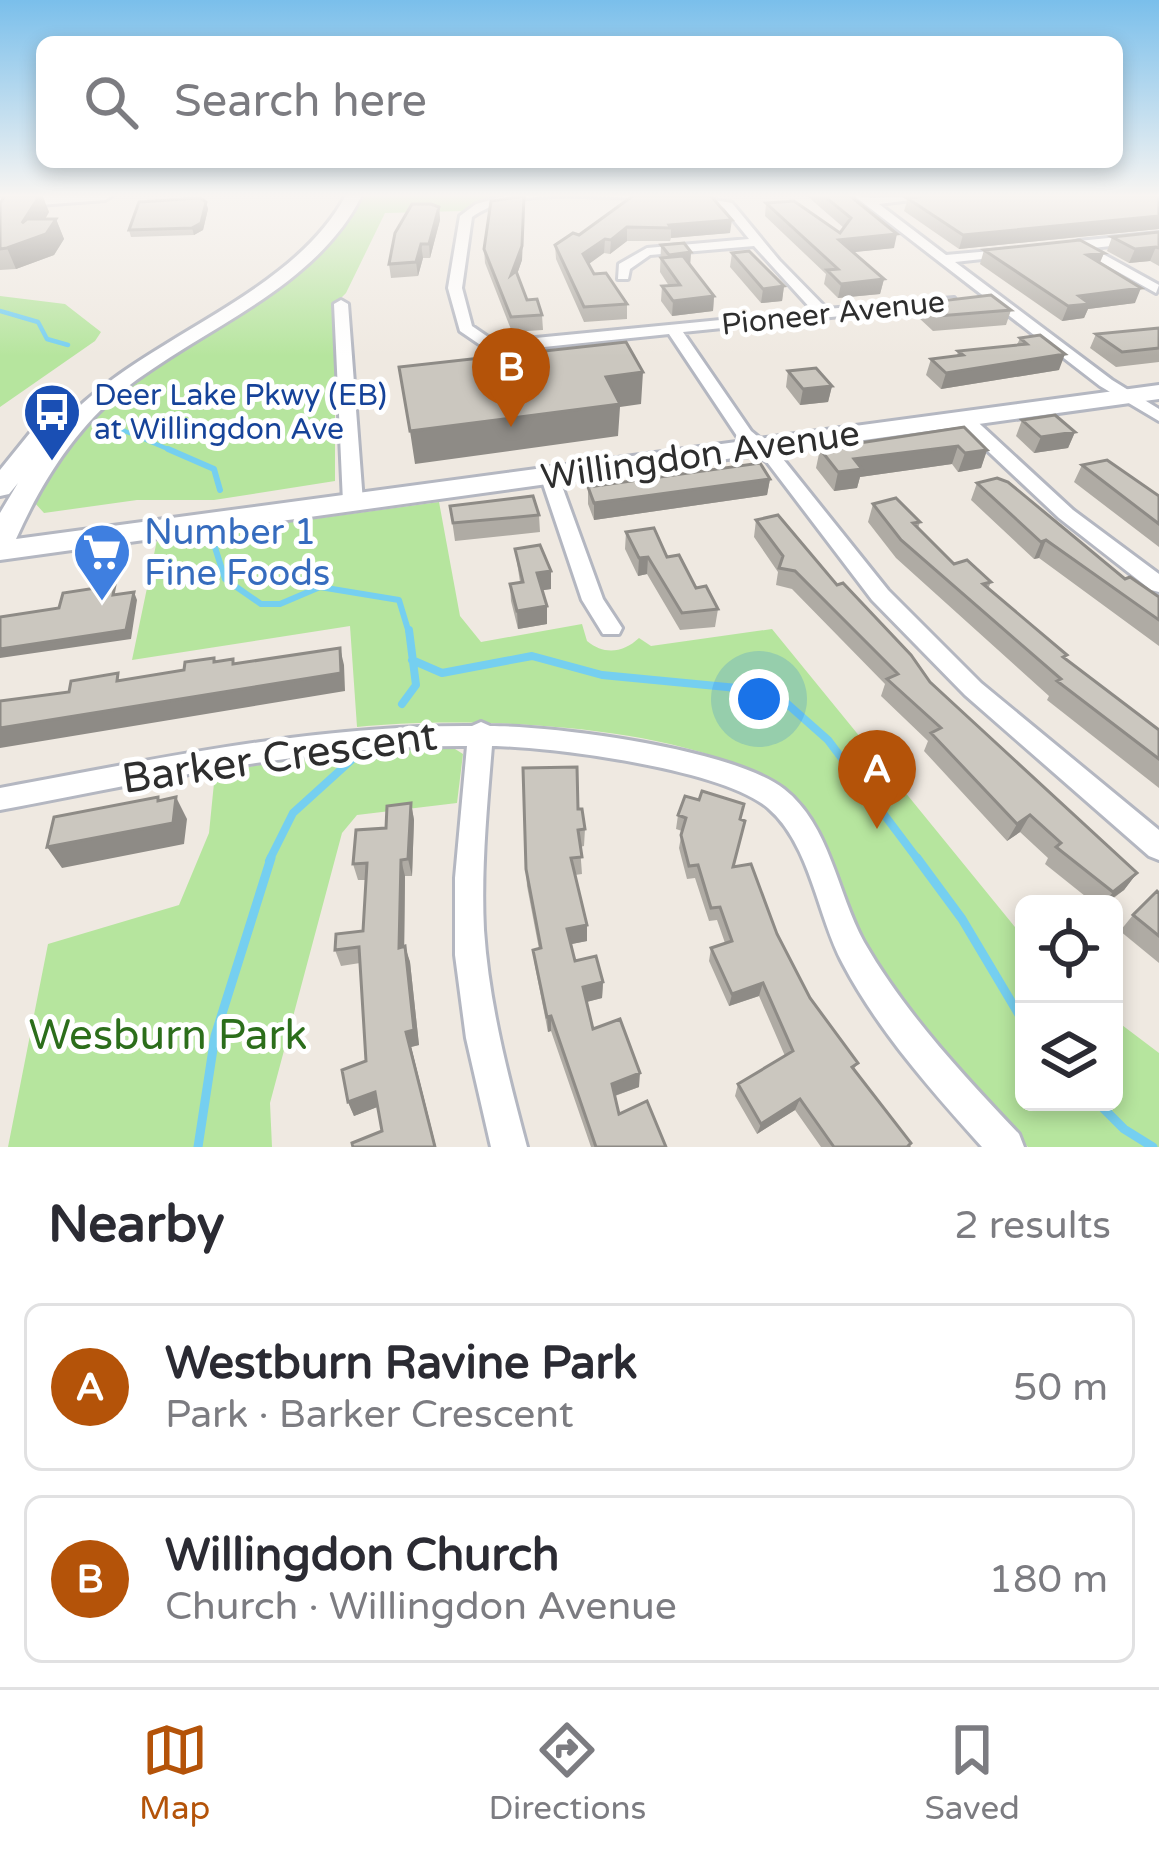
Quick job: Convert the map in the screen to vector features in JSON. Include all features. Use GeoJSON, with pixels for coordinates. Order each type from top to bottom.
{"type":"FeatureCollection","features":[{"type":"Feature","properties":{"kind":"main road"},"geometry":{"type":"LineString","coordinates":[[0,488],[26,452],[112,370],[299,249]]}},
{"type":"Feature","properties":{"kind":"main road"},"geometry":{"type":"LineString","coordinates":[[1,538],[51,451],[108,391],[317,249]]}},
{"type":"Feature","properties":{"kind":"main road","name":"Willingdon Avenue"},"geometry":{"type":"LineString","coordinates":[[1,538],[200,525],[241,515],[1159,392]]}},
{"type":"Feature","properties":{"kind":"street","name":"Pioneer Avenue"},"geometry":{"type":"LineString","coordinates":[[461,249],[455,288],[465,328],[478,339],[515,345],[992,296]]}},
{"type":"Feature","properties":{"kind":"street"},"geometry":{"type":"LineString","coordinates":[[623,276],[624,267],[646,252],[685,249]]}},
{"type":"Feature","properties":{"kind":"street"},"geometry":{"type":"LineString","coordinates":[[763,249],[824,314]]}},
{"type":"Feature","properties":{"kind":"street"},"geometry":{"type":"LineString","coordinates":[[930,249],[1159,416]]}},
{"type":"Feature","properties":{"kind":"street"},"geometry":{"type":"LineString","coordinates":[[1084,249],[1156,289]]}},
{"type":"Feature","properties":{"kind":"street"},"geometry":{"type":"LineString","coordinates":[[944,259],[1025,251]]}},
{"type":"Feature","properties":{"kind":"street"},"geometry":{"type":"LineString","coordinates":[[341,304],[353,502]]}},
{"type":"Feature","properties":{"kind":"street"},"geometry":{"type":"LineString","coordinates":[[675,331],[745,435],[773,458],[844,555],[960,676],[1159,847]]}},
{"type":"Feature","properties":{"kind":"street"},"geometry":{"type":"LineString","coordinates":[[963,418],[1066,514],[1159,585]]}},
{"type":"Feature","properties":{"kind":"street"},"geometry":{"type":"LineString","coordinates":[[549,476],[592,600],[611,628]]}},
{"type":"Feature","properties":{"kind":"street"},"geometry":{"type":"LineString","coordinates":[[482,732],[470,831],[469,931],[484,1045],[509,1147]]}},
{"type":"Feature","properties":{"kind":"street","name":"Barker Crescent"},"geometry":{"type":"LineString","coordinates":[[0,799],[360,737],[482,732],[633,749],[747,782],[776,799],[804,835],[832,910],[882,999],[928,1061],[1006,1147]]}},
{"type":"Feature","properties":{"kind":"green space"},"geometry":{"type":"Polygon","coordinates":[[[322,249],[368,249],[346,293],[335,304],[335,481],[214,500],[137,500],[44,513],[34,502],[63,453],[117,390],[322,249]]]}},
{"type":"Feature","properties":{"kind":"green space"},"geometry":{"type":"Polygon","coordinates":[[[0,296],[65,304],[101,332],[95,341],[0,407],[0,296]]]}},
{"type":"Feature","properties":{"kind":"green space"},"geometry":{"type":"Polygon","coordinates":[[[439,502],[460,616],[481,642],[582,624],[587,641],[613,650],[639,638],[651,646],[772,629],[1015,927],[1015,1111],[1123,1111],[1123,1026],[1159,1053],[1159,1147],[1028,1147],[960,1075],[899,996],[865,940],[814,821],[768,779],[718,757],[593,731],[462,722],[357,727],[350,626],[132,660],[157,540],[439,502]]]}},
{"type":"Feature","properties":{"kind":"green space","name":"Wesburn Park"},"geometry":{"type":"Polygon","coordinates":[[[447,744],[463,754],[457,803],[357,815],[342,833],[270,1103],[272,1147],[8,1147],[48,944],[179,905],[209,833],[215,773],[325,753],[447,744]]]}},
{"type":"Feature","properties":{"kind":"building"},"geometry":{"type":"Polygon","coordinates":[[[392,249],[420,249],[416,262],[389,264],[392,249]]]}},
{"type":"Feature","properties":{"kind":"building"},"geometry":{"type":"Polygon","coordinates":[[[484,249],[521,249],[511,275],[516,271],[527,300],[537,299],[542,315],[511,317],[484,249]]]}},
{"type":"Feature","properties":{"kind":"building"},"geometry":{"type":"Polygon","coordinates":[[[557,249],[591,249],[583,254],[594,274],[606,273],[627,304],[584,307],[557,249]]]}},
{"type":"Feature","properties":{"kind":"building"},"geometry":{"type":"Polygon","coordinates":[[[664,249],[691,252],[669,255],[664,249]]]}},
{"type":"Feature","properties":{"kind":"building"},"geometry":{"type":"Polygon","coordinates":[[[816,249],[849,249],[884,279],[841,284],[827,270],[838,269],[816,249]]]}},
{"type":"Feature","properties":{"kind":"building"},"geometry":{"type":"Polygon","coordinates":[[[1096,249],[1104,253],[1087,255],[1141,288],[1079,296],[1090,304],[1068,306],[984,250],[1096,249]]]}},
{"type":"Feature","properties":{"kind":"building"},"geometry":{"type":"Polygon","coordinates":[[[749,251],[784,286],[763,289],[732,253],[749,251]]]}},
{"type":"Feature","properties":{"kind":"building"},"geometry":{"type":"Polygon","coordinates":[[[683,256],[714,296],[673,301],[662,286],[680,285],[661,258],[683,256]]]}},
{"type":"Feature","properties":{"kind":"building"},"geometry":{"type":"Polygon","coordinates":[[[991,295],[1011,310],[938,316],[923,303],[991,295]]]}},
{"type":"Feature","properties":{"kind":"building"},"geometry":{"type":"Polygon","coordinates":[[[1159,328],[1159,348],[1122,352],[1096,334],[1159,328]]]}},
{"type":"Feature","properties":{"kind":"building"},"geometry":{"type":"Polygon","coordinates":[[[1040,335],[1065,354],[946,373],[931,359],[963,355],[958,351],[1027,344],[1020,338],[1040,335]]]}},
{"type":"Feature","properties":{"kind":"building"},"geometry":{"type":"Polygon","coordinates":[[[626,342],[643,372],[606,377],[620,404],[410,431],[399,367],[626,342]]]}},
{"type":"Feature","properties":{"kind":"building"},"geometry":{"type":"Polygon","coordinates":[[[816,368],[832,386],[803,389],[788,371],[816,368]]]}},
{"type":"Feature","properties":{"kind":"building"},"geometry":{"type":"Polygon","coordinates":[[[1055,415],[1075,432],[1041,437],[1022,420],[1055,415]]]}},
{"type":"Feature","properties":{"kind":"building"},"geometry":{"type":"Polygon","coordinates":[[[964,427],[987,450],[965,453],[958,446],[854,459],[862,469],[838,472],[820,449],[964,427]]]}},
{"type":"Feature","properties":{"kind":"building"},"geometry":{"type":"Polygon","coordinates":[[[1107,460],[1159,496],[1159,524],[1082,465],[1107,460]]]}},
{"type":"Feature","properties":{"kind":"building"},"geometry":{"type":"Polygon","coordinates":[[[760,463],[770,479],[594,503],[588,487],[760,463]]]}},
{"type":"Feature","properties":{"kind":"building"},"geometry":{"type":"Polygon","coordinates":[[[997,478],[1008,482],[1125,579],[1130,577],[1159,597],[1159,620],[1046,540],[1041,542],[977,483],[997,478]]]}},
{"type":"Feature","properties":{"kind":"building"},"geometry":{"type":"Polygon","coordinates":[[[533,496],[539,515],[453,523],[450,506],[533,496]]]}},
{"type":"Feature","properties":{"kind":"building"},"geometry":{"type":"Polygon","coordinates":[[[896,498],[920,522],[913,523],[954,564],[967,560],[991,582],[983,584],[1067,655],[1063,657],[1159,730],[1159,759],[1057,681],[1061,679],[901,540],[873,504],[896,498]]]}},
{"type":"Feature","properties":{"kind":"building"},"geometry":{"type":"Polygon","coordinates":[[[778,515],[837,585],[843,583],[911,655],[930,682],[1137,873],[1113,892],[1056,847],[1061,843],[1030,815],[1017,824],[931,733],[941,728],[887,679],[898,674],[795,571],[779,568],[783,556],[756,520],[778,515]]]}},
{"type":"Feature","properties":{"kind":"building"},"geometry":{"type":"Polygon","coordinates":[[[654,528],[667,557],[679,555],[696,588],[706,586],[718,609],[682,613],[648,557],[639,558],[626,532],[654,528]]]}},
{"type":"Feature","properties":{"kind":"building"},"geometry":{"type":"Polygon","coordinates":[[[540,545],[551,571],[537,573],[547,606],[517,611],[510,584],[523,582],[515,549],[540,545]]]}},
{"type":"Feature","properties":{"kind":"building"},"geometry":{"type":"Polygon","coordinates":[[[115,585],[113,595],[134,592],[126,630],[0,649],[0,617],[59,608],[63,593],[115,585]]]}},
{"type":"Feature","properties":{"kind":"building"},"geometry":{"type":"Polygon","coordinates":[[[340,648],[341,673],[0,728],[0,701],[69,692],[71,681],[118,673],[117,681],[184,670],[185,662],[214,658],[214,662],[233,659],[233,664],[340,648]]]}},
{"type":"Feature","properties":{"kind":"building"},"geometry":{"type":"Polygon","coordinates":[[[577,767],[578,809],[582,809],[585,829],[578,830],[582,857],[571,858],[587,925],[567,929],[575,961],[596,956],[603,982],[583,987],[593,1029],[620,1019],[640,1073],[612,1084],[619,1114],[647,1101],[666,1147],[596,1147],[551,1016],[547,1017],[533,950],[541,948],[526,869],[523,768],[577,767]]]}},
{"type":"Feature","properties":{"kind":"building"},"geometry":{"type":"Polygon","coordinates":[[[702,791],[744,804],[740,819],[745,821],[733,867],[751,864],[777,934],[810,998],[858,1063],[852,1067],[911,1143],[909,1147],[834,1147],[800,1099],[761,1124],[738,1084],[793,1051],[763,983],[732,994],[711,948],[732,941],[720,907],[711,908],[698,865],[689,866],[681,835],[686,818],[678,815],[685,796],[699,800],[702,791]]]}},
{"type":"Feature","properties":{"kind":"building"},"geometry":{"type":"Polygon","coordinates":[[[158,797],[158,801],[176,797],[173,823],[47,847],[54,817],[158,797]]]}},
{"type":"Feature","properties":{"kind":"building"},"geometry":{"type":"Polygon","coordinates":[[[411,803],[408,859],[401,860],[399,948],[405,946],[414,1030],[406,1032],[435,1147],[353,1147],[352,1143],[382,1131],[375,1092],[348,1102],[342,1070],[366,1061],[359,947],[335,950],[336,934],[363,931],[367,863],[353,864],[356,830],[386,828],[387,806],[411,803]]]}},
{"type":"Feature","properties":{"kind":"building"},"geometry":{"type":"Polygon","coordinates":[[[1159,893],[1159,936],[1133,915],[1159,893]]]}},
{"type":"Feature","properties":{"kind":"waterway"},"geometry":{"type":"LineString","coordinates":[[0,311],[38,322],[47,339],[68,345]]}},
{"type":"Feature","properties":{"kind":"waterway"},"geometry":{"type":"LineString","coordinates":[[108,424],[172,451]]}},
{"type":"Feature","properties":{"kind":"waterway"},"geometry":{"type":"LineString","coordinates":[[168,449],[172,451]]}},
{"type":"Feature","properties":{"kind":"waterway"},"geometry":{"type":"LineString","coordinates":[[172,451],[214,469],[220,490]]}},
{"type":"Feature","properties":{"kind":"waterway"},"geometry":{"type":"LineString","coordinates":[[213,541],[225,579],[261,604],[280,604],[320,587],[399,600],[409,633]]}},
{"type":"Feature","properties":{"kind":"waterway"},"geometry":{"type":"LineString","coordinates":[[409,630],[413,660]]}},
{"type":"Feature","properties":{"kind":"waterway"},"geometry":{"type":"LineString","coordinates":[[413,660],[442,673],[532,656],[602,675],[758,690],[784,701],[828,740],[919,861]]}},
{"type":"Feature","properties":{"kind":"waterway"},"geometry":{"type":"LineString","coordinates":[[402,704],[416,685],[413,660]]}},
{"type":"Feature","properties":{"kind":"waterway"},"geometry":{"type":"LineString","coordinates":[[269,861],[293,813],[357,755]]}},
{"type":"Feature","properties":{"kind":"waterway"},"geometry":{"type":"LineString","coordinates":[[198,1147],[215,1036],[271,858]]}},
{"type":"Feature","properties":{"kind":"waterway"},"geometry":{"type":"LineString","coordinates":[[917,858],[962,919],[1015,1008]]}},
{"type":"Feature","properties":{"kind":"waterway"},"geometry":{"type":"LineString","coordinates":[[1106,1111],[1153,1147]]}},
{"type":"Feature","properties":{"kind":"place","name":"Willingdon Church"},"geometry":{"type":"Point","coordinates":[511,427]}},
{"type":"Feature","properties":{"kind":"place","name":"Deer Lake Pkwy (EB) at Willingdon Ave"},"geometry":{"type":"Point","coordinates":[52,463]}},
{"type":"Feature","properties":{"kind":"place","name":"Number 1 Fine Foods"},"geometry":{"type":"Point","coordinates":[102,603]}},
{"type":"Feature","properties":{"kind":"place","name":"Westburn Ravine Park"},"geometry":{"type":"Point","coordinates":[877,829]}}]}
